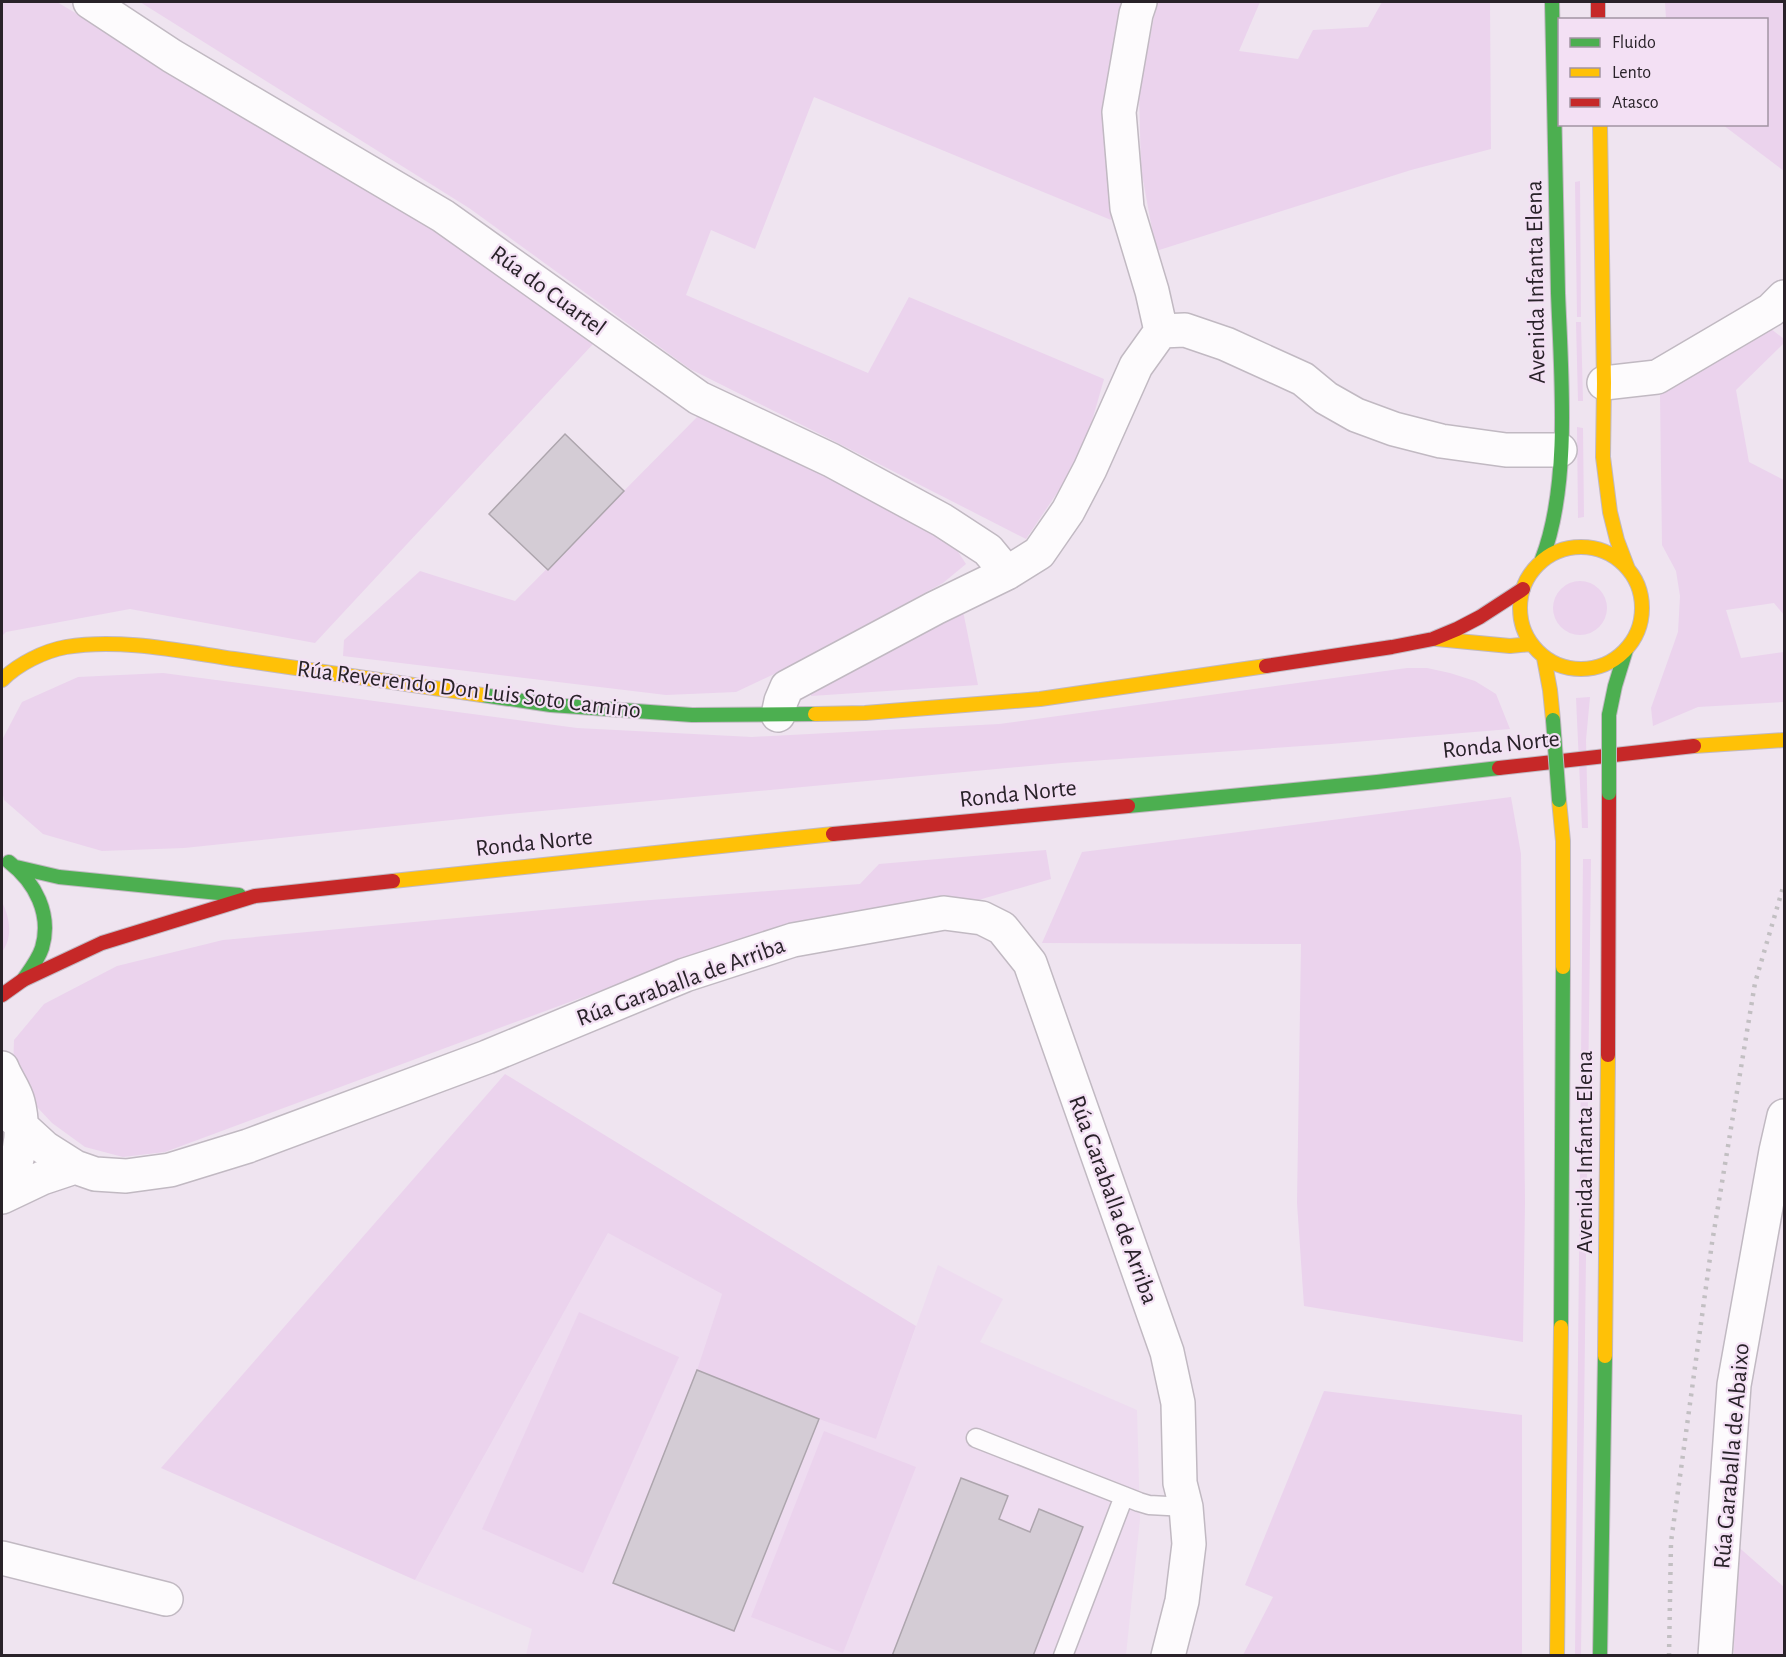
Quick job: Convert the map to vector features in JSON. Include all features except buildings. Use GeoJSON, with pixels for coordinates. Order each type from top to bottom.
{"type":"FeatureCollection","features":[{"type":"Feature","properties":{"kind":"main road","name":"Avenida Infanta Elena"},"geometry":{"type":"LineString","coordinates":[[1542,559],[1549,542],[1553,522],[1558,490],[1560,450],[1552,2]]}},
{"type":"Feature","properties":{"kind":"main road"},"geometry":{"type":"LineString","coordinates":[[1598,2],[1598,18]]}},
{"type":"Feature","properties":{"kind":"main road"},"geometry":{"type":"LineString","coordinates":[[1600,126],[1604,383],[1602,416],[1605,486],[1614,531],[1628,569],[1639,587],[1642,608],[1638,629],[1626,650],[1608,662],[1594,667],[1575,668],[1558,664],[1544,658],[1531,644],[1522,621],[1520,602],[1522,589],[1542,559],[1572,547],[1593,548],[1610,554],[1628,569]]}},
{"type":"Feature","properties":{"kind":"main road"},"geometry":{"type":"LineString","coordinates":[[1432,639],[1484,615],[1522,589]]}},
{"type":"Feature","properties":{"kind":"main road"},"geometry":{"type":"LineString","coordinates":[[1432,639],[1510,646],[1531,644]]}},
{"type":"Feature","properties":{"kind":"main road","name":"Rúa Reverendo Don Luis Soto Camino"},"geometry":{"type":"LineString","coordinates":[[2,680],[9,673],[34,658],[64,647],[106,643],[177,651],[551,705],[692,715],[865,713],[1040,699],[1432,639]]}},
{"type":"Feature","properties":{"kind":"main road","name":"Avenida Infanta Elena"},"geometry":{"type":"LineString","coordinates":[[1600,1656],[1606,1310],[1609,715],[1626,650]]}},
{"type":"Feature","properties":{"kind":"main road","name":"Avenida Infanta Elena"},"geometry":{"type":"LineString","coordinates":[[1544,658],[1550,690],[1563,841],[1563,1122],[1557,1656]]}},
{"type":"Feature","properties":{"kind":"main road","name":"Ronda Norte"},"geometry":{"type":"LineString","coordinates":[[8,996],[102,943],[255,896],[719,845],[1365,783],[1692,746],[1785,740]]}},
{"type":"Feature","properties":{"kind":"main road","name":"Ronda Norte"},"geometry":{"type":"LineString","coordinates":[[2,858],[16,867],[32,885],[43,909],[44,934],[37,959],[8,996]]}},
{"type":"Feature","properties":{"kind":"main road","name":"Ronda Norte"},"geometry":{"type":"LineString","coordinates":[[16,867],[60,877],[255,896]]}},
{"type":"Feature","properties":{"kind":"street","name":"Rúa do Cuartel"},"geometry":{"type":"LineString","coordinates":[[90,2],[172,56],[443,216],[699,398],[831,460],[942,520],[988,550],[1007,573]]}},
{"type":"Feature","properties":{"kind":"street"},"geometry":{"type":"LineString","coordinates":[[778,715],[787,687],[935,608],[1007,573],[1039,553],[1068,511],[1090,469],[1136,366],[1161,331],[1152,291],[1127,208],[1119,112],[1140,2]]}},
{"type":"Feature","properties":{"kind":"street"},"geometry":{"type":"LineString","coordinates":[[1604,383],[1657,377],[1771,310],[1785,297]]}},
{"type":"Feature","properties":{"kind":"street"},"geometry":{"type":"LineString","coordinates":[[1161,331],[1185,330],[1226,344],[1302,379],[1326,398],[1356,415],[1394,429],[1441,441],[1506,450],[1560,450]]}},
{"type":"Feature","properties":{"kind":"street","name":"Rúa Garaballa de Arriba"},"geometry":{"type":"LineString","coordinates":[[11,1115],[45,1148],[75,1167],[95,1174],[126,1176],[170,1170],[248,1146],[487,1056],[685,975],[793,940],[944,913],[982,918],[1002,928],[1030,963],[1167,1352],[1178,1403],[1180,1483],[1186,1507],[1190,1544],[1182,1601],[1168,1656]]}},
{"type":"Feature","properties":{"kind":"street"},"geometry":{"type":"LineString","coordinates":[[2,1068],[17,1100],[11,1115],[18,1157],[10,1179],[2,1192]]}},
{"type":"Feature","properties":{"kind":"street","name":"Rúa Garaballa de Abaixo"},"geometry":{"type":"LineString","coordinates":[[1715,1656],[1734,1385],[1776,1151],[1785,1116]]}},
{"type":"Feature","properties":{"kind":"street"},"geometry":{"type":"LineString","coordinates":[[2,1197],[42,1178],[75,1167]]}},
{"type":"Feature","properties":{"kind":"street"},"geometry":{"type":"LineString","coordinates":[[2,1558],[166,1599]]}},
{"type":"Feature","properties":{"kind":"lane"},"geometry":{"type":"LineString","coordinates":[[976,1438],[1149,1505],[1186,1507]]}},
{"type":"Feature","properties":{"kind":"lane"},"geometry":{"type":"LineString","coordinates":[[1063,1656],[1124,1496]]}},
{"type":"Feature","properties":{"kind":"shaded area"},"geometry":{"type":"Polygon","coordinates":[[[2,2],[57,2],[427,223],[593,344],[315,643],[130,609],[6,632],[2,636],[2,2]]]}},
{"type":"Feature","properties":{"kind":"shaded area"},"geometry":{"type":"Polygon","coordinates":[[[140,2],[1128,2],[1110,123],[1111,220],[814,97],[755,249],[711,230],[686,295],[868,373],[909,297],[1104,379],[1082,456],[1026,539],[690,369],[469,208],[140,2]]]}},
{"type":"Feature","properties":{"kind":"shaded area"},"geometry":{"type":"Polygon","coordinates":[[[1157,2],[1260,2],[1239,51],[1298,59],[1313,30],[1368,27],[1382,2],[1490,2],[1491,149],[1411,170],[1156,251],[1141,169],[1139,93],[1157,2]]]}},
{"type":"Feature","properties":{"kind":"shaded area"},"geometry":{"type":"Polygon","coordinates":[[[1665,2],[1784,2],[1784,171],[1724,126],[1768,126],[1768,18],[1666,18],[1665,2]]]}},
{"type":"Feature","properties":{"kind":"shaded area"},"geometry":{"type":"Polygon","coordinates":[[[1580,181],[1581,317],[1577,317],[1575,182],[1580,181]]]}},
{"type":"Feature","properties":{"kind":"shaded area"},"geometry":{"type":"Polygon","coordinates":[[[1576,322],[1581,322],[1583,401],[1578,401],[1576,322]]]}},
{"type":"Feature","properties":{"kind":"shaded area"},"geometry":{"type":"Polygon","coordinates":[[[1766,325],[1784,339],[1784,343],[1736,390],[1749,462],[1784,480],[1784,615],[1774,603],[1726,610],[1741,658],[1784,652],[1784,702],[1698,707],[1653,726],[1651,708],[1678,632],[1680,596],[1676,571],[1662,545],[1660,395],[1766,325]]]}},
{"type":"Feature","properties":{"kind":"shaded area"},"geometry":{"type":"Polygon","coordinates":[[[702,412],[951,541],[966,564],[943,583],[787,668],[736,692],[666,695],[343,656],[344,640],[420,571],[515,601],[702,412]]]}},
{"type":"Feature","properties":{"kind":"shaded area"},"geometry":{"type":"Polygon","coordinates":[[[1577,427],[1583,428],[1584,517],[1578,518],[1577,427]]]}},
{"type":"Feature","properties":{"kind":"shaded area"},"geometry":{"type":"Polygon","coordinates":[[[1575,581],[1585,581],[1595,585],[1603,593],[1607,608],[1603,623],[1595,631],[1585,635],[1575,635],[1565,631],[1557,623],[1553,613],[1553,603],[1557,593],[1565,585],[1575,581]]]}},
{"type":"Feature","properties":{"kind":"shaded area"},"geometry":{"type":"Polygon","coordinates":[[[963,611],[978,685],[811,696],[811,684],[963,611]]]}},
{"type":"Feature","properties":{"kind":"shaded area"},"geometry":{"type":"Polygon","coordinates":[[[1407,668],[1427,668],[1475,681],[1496,694],[1510,729],[1062,763],[509,814],[184,848],[102,851],[43,834],[4,800],[2,790],[2,740],[22,702],[78,677],[163,673],[577,728],[752,737],[999,724],[1407,668]]]}},
{"type":"Feature","properties":{"kind":"shaded area"},"geometry":{"type":"Polygon","coordinates":[[[1590,697],[1586,740],[1588,828],[1582,828],[1576,698],[1590,697]]]}},
{"type":"Feature","properties":{"kind":"shaded area"},"geometry":{"type":"Polygon","coordinates":[[[1511,797],[1521,854],[1525,1202],[1523,1342],[1304,1306],[1297,1203],[1301,944],[1042,943],[1082,852],[1511,797]]]}},
{"type":"Feature","properties":{"kind":"shaded area"},"geometry":{"type":"Polygon","coordinates":[[[1046,850],[1051,879],[975,901],[781,928],[629,980],[165,1152],[123,1157],[85,1147],[52,1123],[23,1092],[13,1070],[14,1040],[44,1004],[117,966],[223,940],[638,901],[860,884],[879,864],[1046,850]]]}},
{"type":"Feature","properties":{"kind":"shaded area"},"geometry":{"type":"Polygon","coordinates":[[[1583,859],[1591,859],[1581,1655],[1575,1656],[1583,859]]]}},
{"type":"Feature","properties":{"kind":"shaded area"},"geometry":{"type":"Polygon","coordinates":[[[2,902],[7,914],[9,934],[2,952],[2,902]]]}},
{"type":"Feature","properties":{"kind":"shaded area"},"geometry":{"type":"Polygon","coordinates":[[[505,1074],[916,1326],[876,1439],[819,1419],[697,1370],[722,1294],[608,1233],[415,1580],[161,1468],[505,1074]]]}},
{"type":"Feature","properties":{"kind":"shaded area"},"geometry":{"type":"Polygon","coordinates":[[[608,1233],[722,1294],[697,1370],[876,1439],[938,1265],[1003,1299],[980,1342],[1137,1410],[1140,1519],[1126,1655],[526,1655],[532,1629],[415,1580],[608,1233]]]}},
{"type":"Feature","properties":{"kind":"shaded area"},"geometry":{"type":"Polygon","coordinates":[[[579,1312],[679,1357],[583,1573],[482,1529],[579,1312]]]}},
{"type":"Feature","properties":{"kind":"shaded area"},"geometry":{"type":"Polygon","coordinates":[[[1324,1391],[1522,1415],[1522,1655],[1243,1655],[1273,1597],[1245,1585],[1324,1391]]]}},
{"type":"Feature","properties":{"kind":"shaded area"},"geometry":{"type":"Polygon","coordinates":[[[824,1431],[916,1467],[843,1653],[751,1617],[824,1431]]]}},
{"type":"Feature","properties":{"kind":"shaded area"},"geometry":{"type":"Polygon","coordinates":[[[1735,1544],[1784,1587],[1784,1655],[1734,1656],[1735,1544]]]}},
{"type":"Feature","properties":{"kind":"railway"},"geometry":{"type":"LineString","coordinates":[[1669,1656],[1671,1542],[1712,1243],[1755,983],[1784,884]]}},
{"type":"Feature","properties":{"kind":"traffic: fast"},"geometry":{"type":"LineString","coordinates":[[1542,559],[1557,497],[1562,428],[1552,2]]}},
{"type":"Feature","properties":{"kind":"traffic: fast"},"geometry":{"type":"LineString","coordinates":[[1609,715],[1626,650]]}},
{"type":"Feature","properties":{"kind":"traffic: fast"},"geometry":{"type":"LineString","coordinates":[[482,695],[551,705],[692,715],[815,714]]}},
{"type":"Feature","properties":{"kind":"traffic: fast"},"geometry":{"type":"LineString","coordinates":[[1609,715],[1609,793]]}},
{"type":"Feature","properties":{"kind":"traffic: fast"},"geometry":{"type":"LineString","coordinates":[[1553,720],[1559,800]]}},
{"type":"Feature","properties":{"kind":"traffic: fast"},"geometry":{"type":"LineString","coordinates":[[1128,806],[1499,768]]}},
{"type":"Feature","properties":{"kind":"traffic: fast"},"geometry":{"type":"LineString","coordinates":[[9,862],[34,889],[45,923],[42,948],[34,965],[23,980]]}},
{"type":"Feature","properties":{"kind":"traffic: fast"},"geometry":{"type":"LineString","coordinates":[[16,867],[59,877],[239,895]]}},
{"type":"Feature","properties":{"kind":"traffic: fast"},"geometry":{"type":"LineString","coordinates":[[1561,1327],[1563,967]]}},
{"type":"Feature","properties":{"kind":"traffic: fast"},"geometry":{"type":"LineString","coordinates":[[1600,1656],[1605,1356]]}},
{"type":"Feature","properties":{"kind":"traffic: slow"},"geometry":{"type":"LineString","coordinates":[[1600,126],[1603,457],[1610,512],[1628,569]]}},
{"type":"Feature","properties":{"kind":"traffic: slow"},"geometry":{"type":"LineString","coordinates":[[1581,547],[1604,552],[1624,565],[1637,585],[1642,608],[1637,631],[1624,651],[1604,664],[1581,669],[1558,664],[1538,651],[1525,631],[1520,608],[1525,585],[1538,565],[1558,552],[1581,547]]}},
{"type":"Feature","properties":{"kind":"traffic: slow"},"geometry":{"type":"LineString","coordinates":[[1437,639],[1510,646],[1531,644]]}},
{"type":"Feature","properties":{"kind":"traffic: slow"},"geometry":{"type":"LineString","coordinates":[[2,680],[23,664],[49,652],[66,647],[107,644],[171,649],[482,695]]}},
{"type":"Feature","properties":{"kind":"traffic: slow"},"geometry":{"type":"LineString","coordinates":[[1544,658],[1553,720]]}},
{"type":"Feature","properties":{"kind":"traffic: slow"},"geometry":{"type":"LineString","coordinates":[[815,714],[865,713],[1040,699],[1266,666]]}},
{"type":"Feature","properties":{"kind":"traffic: slow"},"geometry":{"type":"LineString","coordinates":[[1694,746],[1784,740]]}},
{"type":"Feature","properties":{"kind":"traffic: slow"},"geometry":{"type":"LineString","coordinates":[[1559,800],[1563,841],[1563,967]]}},
{"type":"Feature","properties":{"kind":"traffic: slow"},"geometry":{"type":"LineString","coordinates":[[393,881],[833,834]]}},
{"type":"Feature","properties":{"kind":"traffic: slow"},"geometry":{"type":"LineString","coordinates":[[1605,1356],[1608,1055]]}},
{"type":"Feature","properties":{"kind":"traffic: slow"},"geometry":{"type":"LineString","coordinates":[[1557,1656],[1561,1327]]}},
{"type":"Feature","properties":{"kind":"traffic: jam"},"geometry":{"type":"LineString","coordinates":[[1598,2],[1598,18]]}},
{"type":"Feature","properties":{"kind":"traffic: jam"},"geometry":{"type":"LineString","coordinates":[[1266,666],[1433,639],[1480,617],[1523,589]]}},
{"type":"Feature","properties":{"kind":"traffic: jam"},"geometry":{"type":"LineString","coordinates":[[1499,768],[1694,746]]}},
{"type":"Feature","properties":{"kind":"traffic: jam"},"geometry":{"type":"LineString","coordinates":[[1608,1055],[1609,793]]}},
{"type":"Feature","properties":{"kind":"traffic: jam"},"geometry":{"type":"LineString","coordinates":[[833,834],[1128,806]]}},
{"type":"Feature","properties":{"kind":"traffic: jam"},"geometry":{"type":"LineString","coordinates":[[2,995],[23,980],[102,943],[255,896],[393,881]]}}]}
